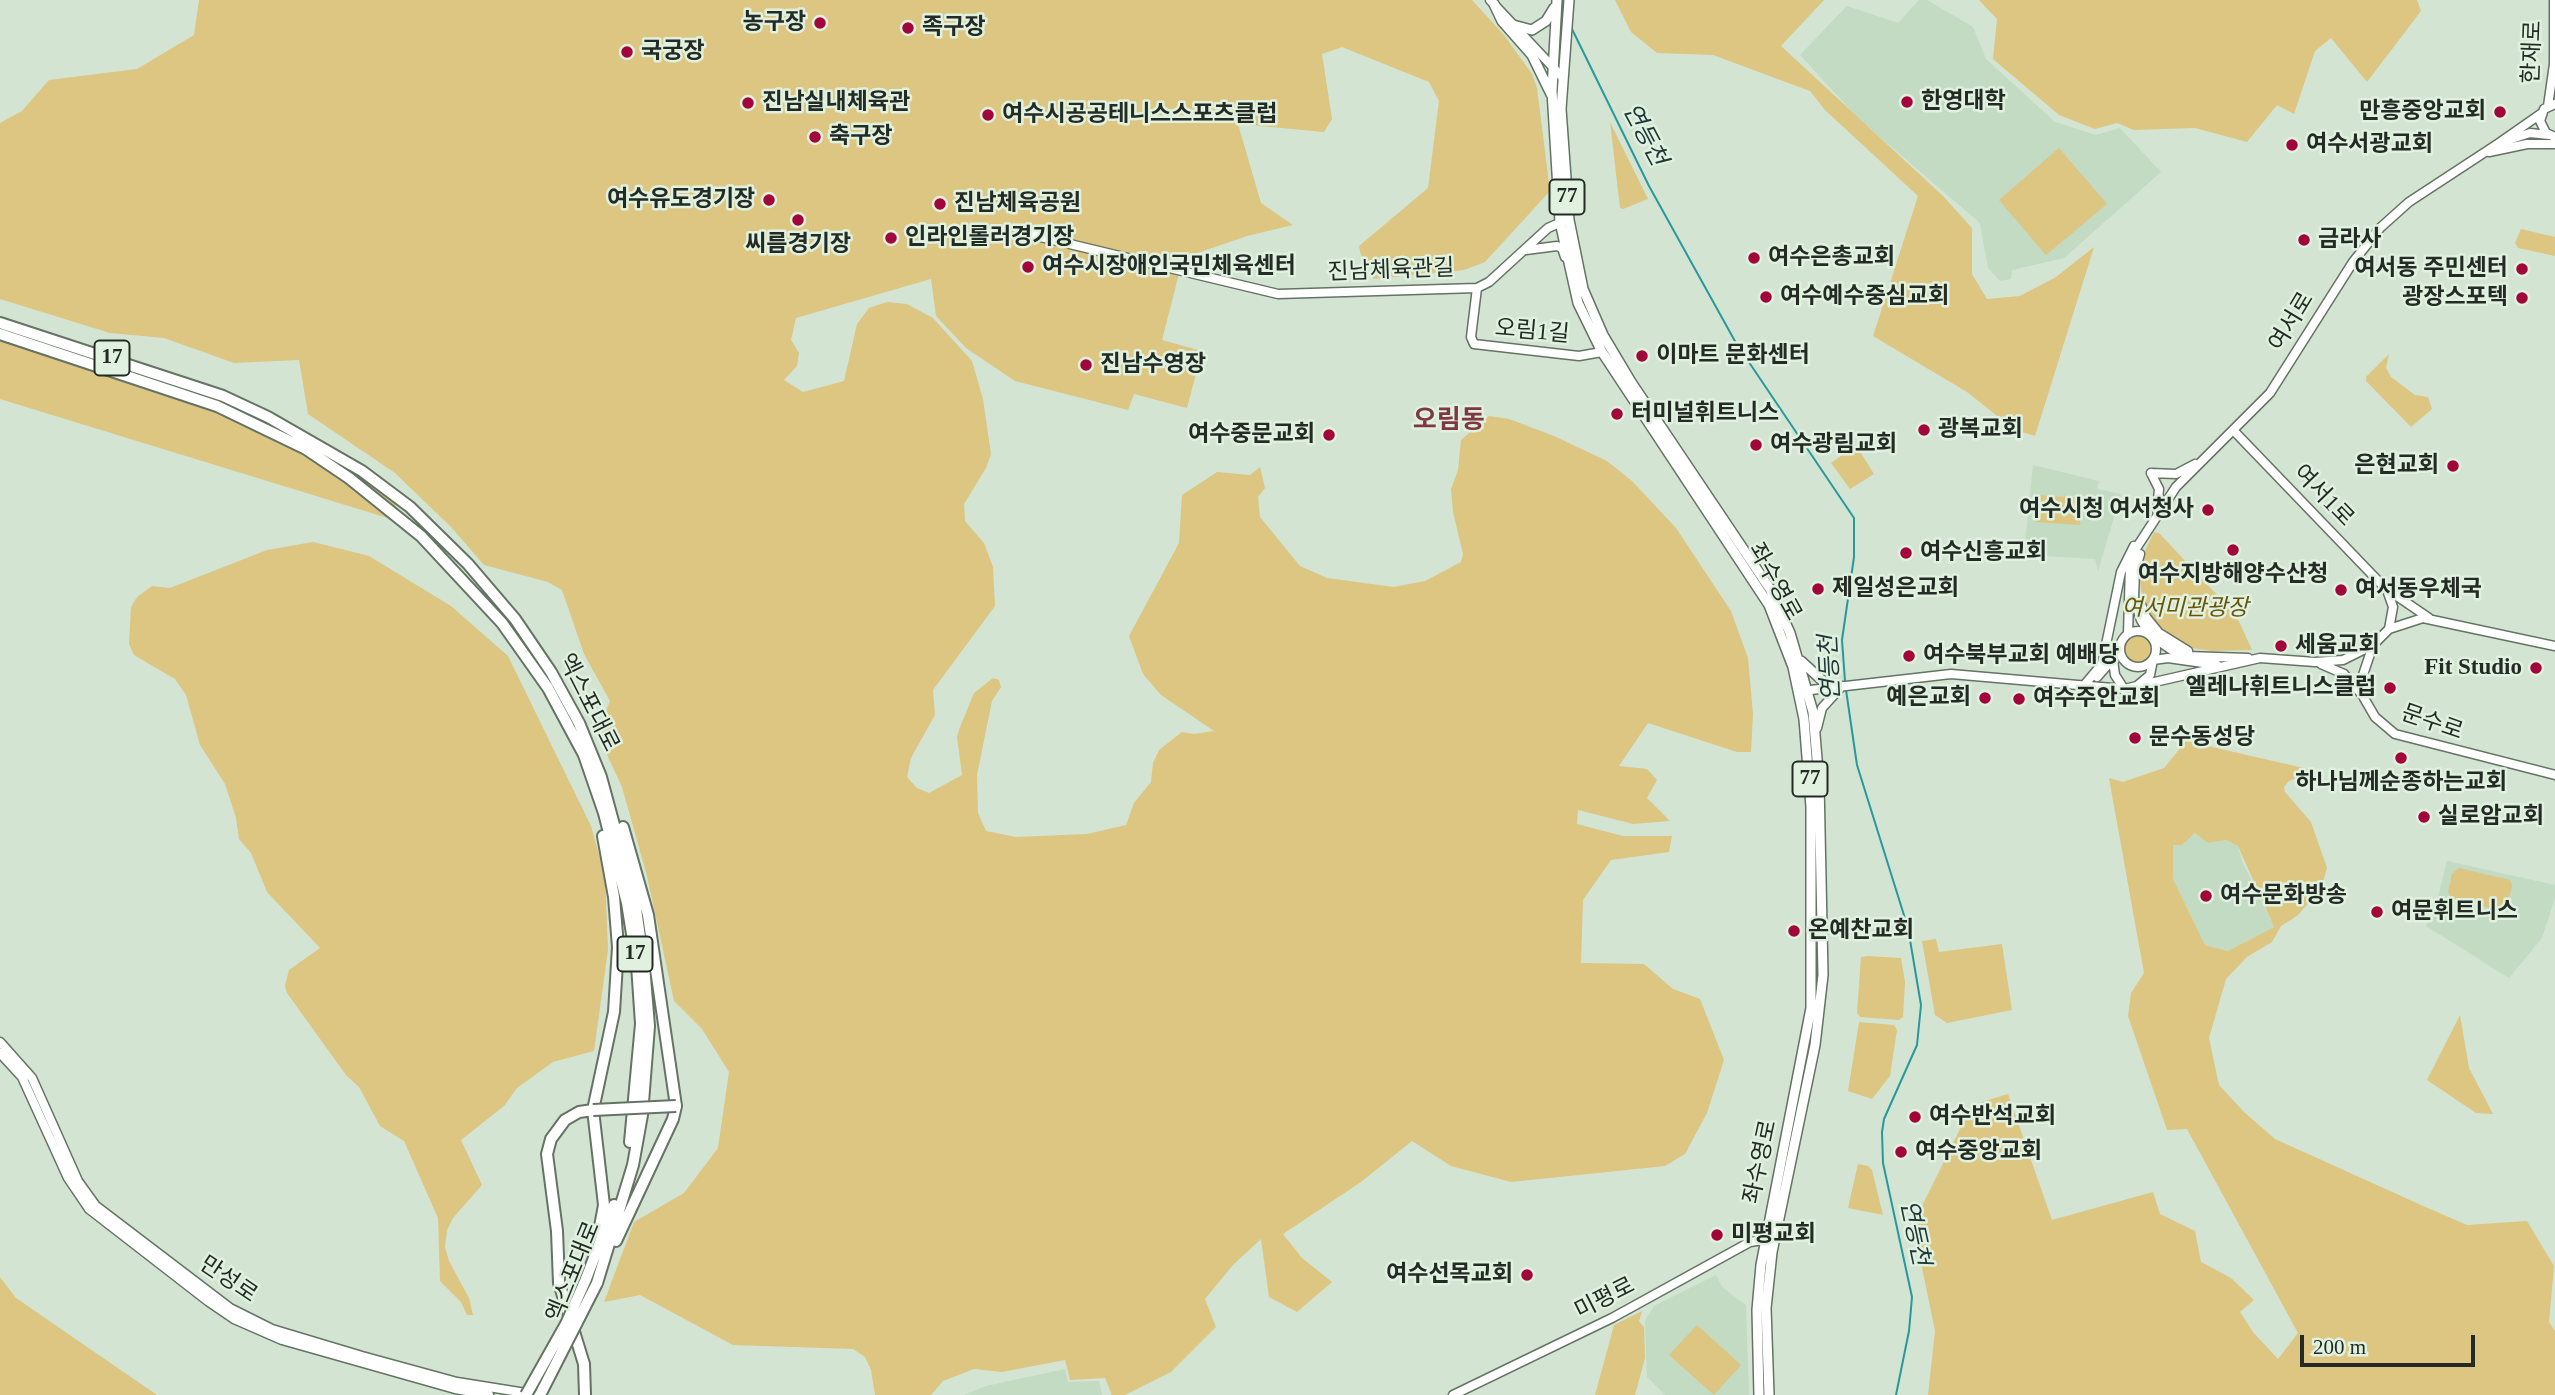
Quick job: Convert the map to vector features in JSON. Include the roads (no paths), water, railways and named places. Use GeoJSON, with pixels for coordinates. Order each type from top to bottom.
{"type":"FeatureCollection","features":[{"type":"Feature","properties":{"kind":"highway","name":"엑스포대로"},"geometry":{"type":"LineString","coordinates":[[0,323],[135,365],[318,444],[362,471],[410,507],[491,589],[537,650],[579,723],[635,902],[649,1026],[642,1115],[634,1165],[604,1265],[591,1281],[526,1395]]}},
{"type":"Feature","properties":{"kind":"highway","name":"엑스포대로"},"geometry":{"type":"LineString","coordinates":[[0,334],[220,401],[306,449],[389,508],[452,566],[520,647],[562,711],[597,778],[627,903],[637,965],[641,1024],[634,1117],[627,1164],[603,1239],[592,1260],[591,1281],[541,1395]]}},
{"type":"Feature","properties":{"kind":"highway"},"geometry":{"type":"LineString","coordinates":[[597,778],[618,809],[648,915],[676,1106],[673,1119],[604,1265]]}},
{"type":"Feature","properties":{"kind":"highway"},"geometry":{"type":"LineString","coordinates":[[592,1260],[604,1205],[593,1110],[614,1012],[618,947],[614,897],[597,778]]}},
{"type":"Feature","properties":{"kind":"highway"},"geometry":{"type":"LineString","coordinates":[[584,1395],[583,1364],[559,1283],[557,1231],[547,1154],[551,1139],[565,1120],[579,1112],[676,1106]]}},
{"type":"Feature","properties":{"kind":"main road","name":"77"},"geometry":{"type":"LineString","coordinates":[[1567,27],[1569,0]]}},
{"type":"Feature","properties":{"kind":"main road"},"geometry":{"type":"LineString","coordinates":[[1558,1],[1559,27],[1563,30],[1567,27]]}},
{"type":"Feature","properties":{"kind":"main road"},"geometry":{"type":"LineString","coordinates":[[1513,24],[1532,30],[1546,21],[1558,1]]}},
{"type":"Feature","properties":{"kind":"main road","name":"좌수영로"},"geometry":{"type":"LineString","coordinates":[[1558,1],[1554,36],[1553,100],[1573,287],[1602,352],[1628,384],[1764,578],[1782,612],[1816,737],[1818,975],[1815,1045],[1769,1239],[1763,1281],[1759,1395]]}},
{"type":"Feature","properties":{"kind":"main road"},"geometry":{"type":"LineString","coordinates":[[1492,2],[1502,21],[1532,55],[1553,100]]}},
{"type":"Feature","properties":{"kind":"main road","name":"좌수영로"},"geometry":{"type":"LineString","coordinates":[[1567,27],[1561,108],[1565,221],[1588,305],[1628,384]]}},
{"type":"Feature","properties":{"kind":"main road"},"geometry":{"type":"LineString","coordinates":[[1797,663],[1839,687]]}},
{"type":"Feature","properties":{"kind":"main road","name":"좌수영로"},"geometry":{"type":"LineString","coordinates":[[1803,691],[1818,975]]}},
{"type":"Feature","properties":{"kind":"main road","name":"좌수영로"},"geometry":{"type":"LineString","coordinates":[[1763,1281],[1769,1395]]}},
{"type":"Feature","properties":{"kind":"street","name":"한재로"},"geometry":{"type":"LineString","coordinates":[[2548,108],[2554,64],[2554,0]]}},
{"type":"Feature","properties":{"kind":"street"},"geometry":{"type":"LineString","coordinates":[[1492,2],[1563,78]]}},
{"type":"Feature","properties":{"kind":"street"},"geometry":{"type":"LineString","coordinates":[[2548,108],[2541,125],[2552,136]]}},
{"type":"Feature","properties":{"kind":"street","name":"여서로"},"geometry":{"type":"LineString","coordinates":[[2149,528],[2176,487],[2270,393],[2333,291],[2370,239],[2409,202],[2548,108]]}},
{"type":"Feature","properties":{"kind":"street","name":"여서로"},"geometry":{"type":"LineString","coordinates":[[2499,143],[2530,133],[2552,136]]}},
{"type":"Feature","properties":{"kind":"street","name":"여서로"},"geometry":{"type":"LineString","coordinates":[[2483,153],[2527,144],[2555,144]]}},
{"type":"Feature","properties":{"kind":"street","name":"진남체육관길"},"geometry":{"type":"LineString","coordinates":[[1028,234],[1278,294],[1477,288],[1489,282],[1548,228],[1565,221]]}},
{"type":"Feature","properties":{"kind":"street"},"geometry":{"type":"LineString","coordinates":[[1526,250],[1555,246],[1562,248],[1573,287]]}},
{"type":"Feature","properties":{"kind":"street","name":"오림1길"},"geometry":{"type":"LineString","coordinates":[[1477,288],[1471,337],[1474,344],[1579,356],[1602,352]]}},
{"type":"Feature","properties":{"kind":"street","name":"여서1로"},"geometry":{"type":"LineString","coordinates":[[2233,430],[2385,588],[2428,618]]}},
{"type":"Feature","properties":{"kind":"street"},"geometry":{"type":"LineString","coordinates":[[2155,519],[2160,494],[2151,473],[2176,474],[2204,460]]}},
{"type":"Feature","properties":{"kind":"street"},"geometry":{"type":"LineString","coordinates":[[2131,687],[2150,675],[2156,645],[2137,611],[2134,582],[2138,559],[2149,528]]}},
{"type":"Feature","properties":{"kind":"street"},"geometry":{"type":"LineString","coordinates":[[2099,689],[2128,634],[2130,566],[2149,528]]}},
{"type":"Feature","properties":{"kind":"street"},"geometry":{"type":"LineString","coordinates":[[2087,683],[2102,664],[2126,558],[2149,528]]}},
{"type":"Feature","properties":{"kind":"street"},"geometry":{"type":"LineString","coordinates":[[2134,582],[2146,617],[2164,638],[2184,650],[2230,661]]}},
{"type":"Feature","properties":{"kind":"street"},"geometry":{"type":"LineString","coordinates":[[2385,588],[2393,607],[2389,629]]}},
{"type":"Feature","properties":{"kind":"street"},"geometry":{"type":"LineString","coordinates":[[2120,650],[2124,661],[2134,667],[2168,658],[2197,664],[2260,658],[2315,662],[2343,660],[2373,645],[2389,629],[2411,620],[2428,618],[2555,646]]}},
{"type":"Feature","properties":{"kind":"street"},"geometry":{"type":"LineString","coordinates":[[2128,634],[2139,631],[2150,635],[2181,654],[2230,661]]}},
{"type":"Feature","properties":{"kind":"street"},"geometry":{"type":"LineString","coordinates":[[2364,698],[2363,672],[2373,645]]}},
{"type":"Feature","properties":{"kind":"street"},"geometry":{"type":"LineString","coordinates":[[1803,691],[1951,674],[2099,689],[2131,687],[2230,661]]}},
{"type":"Feature","properties":{"kind":"street","name":"문수로"},"geometry":{"type":"LineString","coordinates":[[2315,662],[2342,672],[2364,698],[2375,717],[2395,734],[2555,775]]}},
{"type":"Feature","properties":{"kind":"street"},"geometry":{"type":"LineString","coordinates":[[2064,684],[2087,683],[2111,663]]}},
{"type":"Feature","properties":{"kind":"street"},"geometry":{"type":"LineString","coordinates":[[2111,663],[2115,675],[2131,687]]}},
{"type":"Feature","properties":{"kind":"street"},"geometry":{"type":"LineString","coordinates":[[1816,737],[1822,708],[1839,687]]}},
{"type":"Feature","properties":{"kind":"street","name":"만성로"},"geometry":{"type":"LineString","coordinates":[[0,1042],[32,1078],[74,1175],[96,1206],[228,1311],[272,1329],[457,1382],[541,1395]]}},
{"type":"Feature","properties":{"kind":"street","name":"만성로"},"geometry":{"type":"LineString","coordinates":[[0,1052],[22,1077],[68,1178],[89,1209],[228,1311],[268,1335],[318,1352],[455,1389],[489,1395]]}},
{"type":"Feature","properties":{"kind":"street","name":"미평로"},"geometry":{"type":"LineString","coordinates":[[1453,1395],[1612,1318],[1750,1242],[1769,1239]]}},
{"type":"Feature","properties":{"kind":"waterway","name":"연등천"},"geometry":{"type":"LineString","coordinates":[[1571,27],[1649,186],[1736,343],[1854,518],[1854,557],[1842,640],[1845,681]]}},
{"type":"Feature","properties":{"kind":"waterway","name":"연등천"},"geometry":{"type":"LineString","coordinates":[[1846,690],[1857,765],[1908,928],[1921,1005],[1917,1045],[1884,1119],[1882,1132],[1883,1163],[1912,1297],[1909,1331],[1896,1395]]}},
{"type":"Feature","properties":{"kind":"place","name":"농구장"},"geometry":{"type":"Point","coordinates":[820,23]}},
{"type":"Feature","properties":{"kind":"place","name":"족구장"},"geometry":{"type":"Point","coordinates":[908,28]}},
{"type":"Feature","properties":{"kind":"place","name":"국궁장"},"geometry":{"type":"Point","coordinates":[627,52]}},
{"type":"Feature","properties":{"kind":"place","name":"한영대학"},"geometry":{"type":"Point","coordinates":[1907,102]}},
{"type":"Feature","properties":{"kind":"place","name":"진남실내체육관"},"geometry":{"type":"Point","coordinates":[748,103]}},
{"type":"Feature","properties":{"kind":"place","name":"만흥중앙교회"},"geometry":{"type":"Point","coordinates":[2500,112]}},
{"type":"Feature","properties":{"kind":"place","name":"여수시공공테니스스포츠클럽"},"geometry":{"type":"Point","coordinates":[988,115]}},
{"type":"Feature","properties":{"kind":"place","name":"축구장"},"geometry":{"type":"Point","coordinates":[815,137]}},
{"type":"Feature","properties":{"kind":"place","name":"여수서광교회"},"geometry":{"type":"Point","coordinates":[2292,145]}},
{"type":"Feature","properties":{"kind":"place","name":"여수유도경기장"},"geometry":{"type":"Point","coordinates":[769,200]}},
{"type":"Feature","properties":{"kind":"place","name":"진남체육공원"},"geometry":{"type":"Point","coordinates":[940,204]}},
{"type":"Feature","properties":{"kind":"place","name":"씨름경기장"},"geometry":{"type":"Point","coordinates":[798,220]}},
{"type":"Feature","properties":{"kind":"place","name":"인라인롤러경기장"},"geometry":{"type":"Point","coordinates":[891,238]}},
{"type":"Feature","properties":{"kind":"place","name":"금라사"},"geometry":{"type":"Point","coordinates":[2304,240]}},
{"type":"Feature","properties":{"kind":"place","name":"여수은총교회"},"geometry":{"type":"Point","coordinates":[1754,258]}},
{"type":"Feature","properties":{"kind":"place","name":"여수시장애인국민체육센터"},"geometry":{"type":"Point","coordinates":[1028,267]}},
{"type":"Feature","properties":{"kind":"place","name":"여서동 주민센터"},"geometry":{"type":"Point","coordinates":[2522,269]}},
{"type":"Feature","properties":{"kind":"place","name":"여수예수중심교회"},"geometry":{"type":"Point","coordinates":[1766,297]}},
{"type":"Feature","properties":{"kind":"place","name":"광장스포텍"},"geometry":{"type":"Point","coordinates":[2522,298]}},
{"type":"Feature","properties":{"kind":"place","name":"이마트 문화센터"},"geometry":{"type":"Point","coordinates":[1642,356]}},
{"type":"Feature","properties":{"kind":"place","name":"진남수영장"},"geometry":{"type":"Point","coordinates":[1086,365]}},
{"type":"Feature","properties":{"kind":"place","name":"터미널휘트니스"},"geometry":{"type":"Point","coordinates":[1617,414]}},
{"type":"Feature","properties":{"kind":"place","name":"광복교회"},"geometry":{"type":"Point","coordinates":[1924,430]}},
{"type":"Feature","properties":{"kind":"place","name":"여수중문교회"},"geometry":{"type":"Point","coordinates":[1329,435]}},
{"type":"Feature","properties":{"kind":"place","name":"여수광림교회"},"geometry":{"type":"Point","coordinates":[1756,445]}},
{"type":"Feature","properties":{"kind":"place","name":"은현교회"},"geometry":{"type":"Point","coordinates":[2453,466]}},
{"type":"Feature","properties":{"kind":"place","name":"여수시청 여서청사"},"geometry":{"type":"Point","coordinates":[2208,510]}},
{"type":"Feature","properties":{"kind":"place","name":"여수지방해양수산청"},"geometry":{"type":"Point","coordinates":[2233,550]}},
{"type":"Feature","properties":{"kind":"place","name":"여수신흥교회"},"geometry":{"type":"Point","coordinates":[1906,553]}},
{"type":"Feature","properties":{"kind":"place","name":"제일성은교회"},"geometry":{"type":"Point","coordinates":[1818,589]}},
{"type":"Feature","properties":{"kind":"place","name":"여서동우체국"},"geometry":{"type":"Point","coordinates":[2341,590]}},
{"type":"Feature","properties":{"kind":"place","name":"세움교회"},"geometry":{"type":"Point","coordinates":[2281,646]}},
{"type":"Feature","properties":{"kind":"place","name":"여수북부교회 예배당"},"geometry":{"type":"Point","coordinates":[1909,656]}},
{"type":"Feature","properties":{"kind":"place","name":"Fit Studio"},"geometry":{"type":"Point","coordinates":[2536,668]}},
{"type":"Feature","properties":{"kind":"place","name":"엘레나휘트니스클럽"},"geometry":{"type":"Point","coordinates":[2390,688]}},
{"type":"Feature","properties":{"kind":"place","name":"예은교회"},"geometry":{"type":"Point","coordinates":[1985,698]}},
{"type":"Feature","properties":{"kind":"place","name":"여수주안교회"},"geometry":{"type":"Point","coordinates":[2019,699]}},
{"type":"Feature","properties":{"kind":"place","name":"문수동성당"},"geometry":{"type":"Point","coordinates":[2135,738]}},
{"type":"Feature","properties":{"kind":"place","name":"하나님께순종하는교회"},"geometry":{"type":"Point","coordinates":[2401,758]}},
{"type":"Feature","properties":{"kind":"place","name":"실로암교회"},"geometry":{"type":"Point","coordinates":[2424,817]}},
{"type":"Feature","properties":{"kind":"place","name":"여수문화방송"},"geometry":{"type":"Point","coordinates":[2206,896]}},
{"type":"Feature","properties":{"kind":"place","name":"여문휘트니스"},"geometry":{"type":"Point","coordinates":[2377,912]}},
{"type":"Feature","properties":{"kind":"place","name":"온예찬교회"},"geometry":{"type":"Point","coordinates":[1794,931]}},
{"type":"Feature","properties":{"kind":"place","name":"여수반석교회"},"geometry":{"type":"Point","coordinates":[1915,1117]}},
{"type":"Feature","properties":{"kind":"place","name":"여수중앙교회"},"geometry":{"type":"Point","coordinates":[1901,1152]}},
{"type":"Feature","properties":{"kind":"place","name":"미평교회"},"geometry":{"type":"Point","coordinates":[1717,1235]}},
{"type":"Feature","properties":{"kind":"place","name":"여수선목교회"},"geometry":{"type":"Point","coordinates":[1527,1275]}},
{"type":"Feature","properties":{"kind":"district","name":"오림동"},"geometry":{"type":"Point","coordinates":[1449,421]}},
{"type":"Feature","properties":{"kind":"park label","name":"여서미관광장"},"geometry":{"type":"Point","coordinates":[2185,609]}}]}
